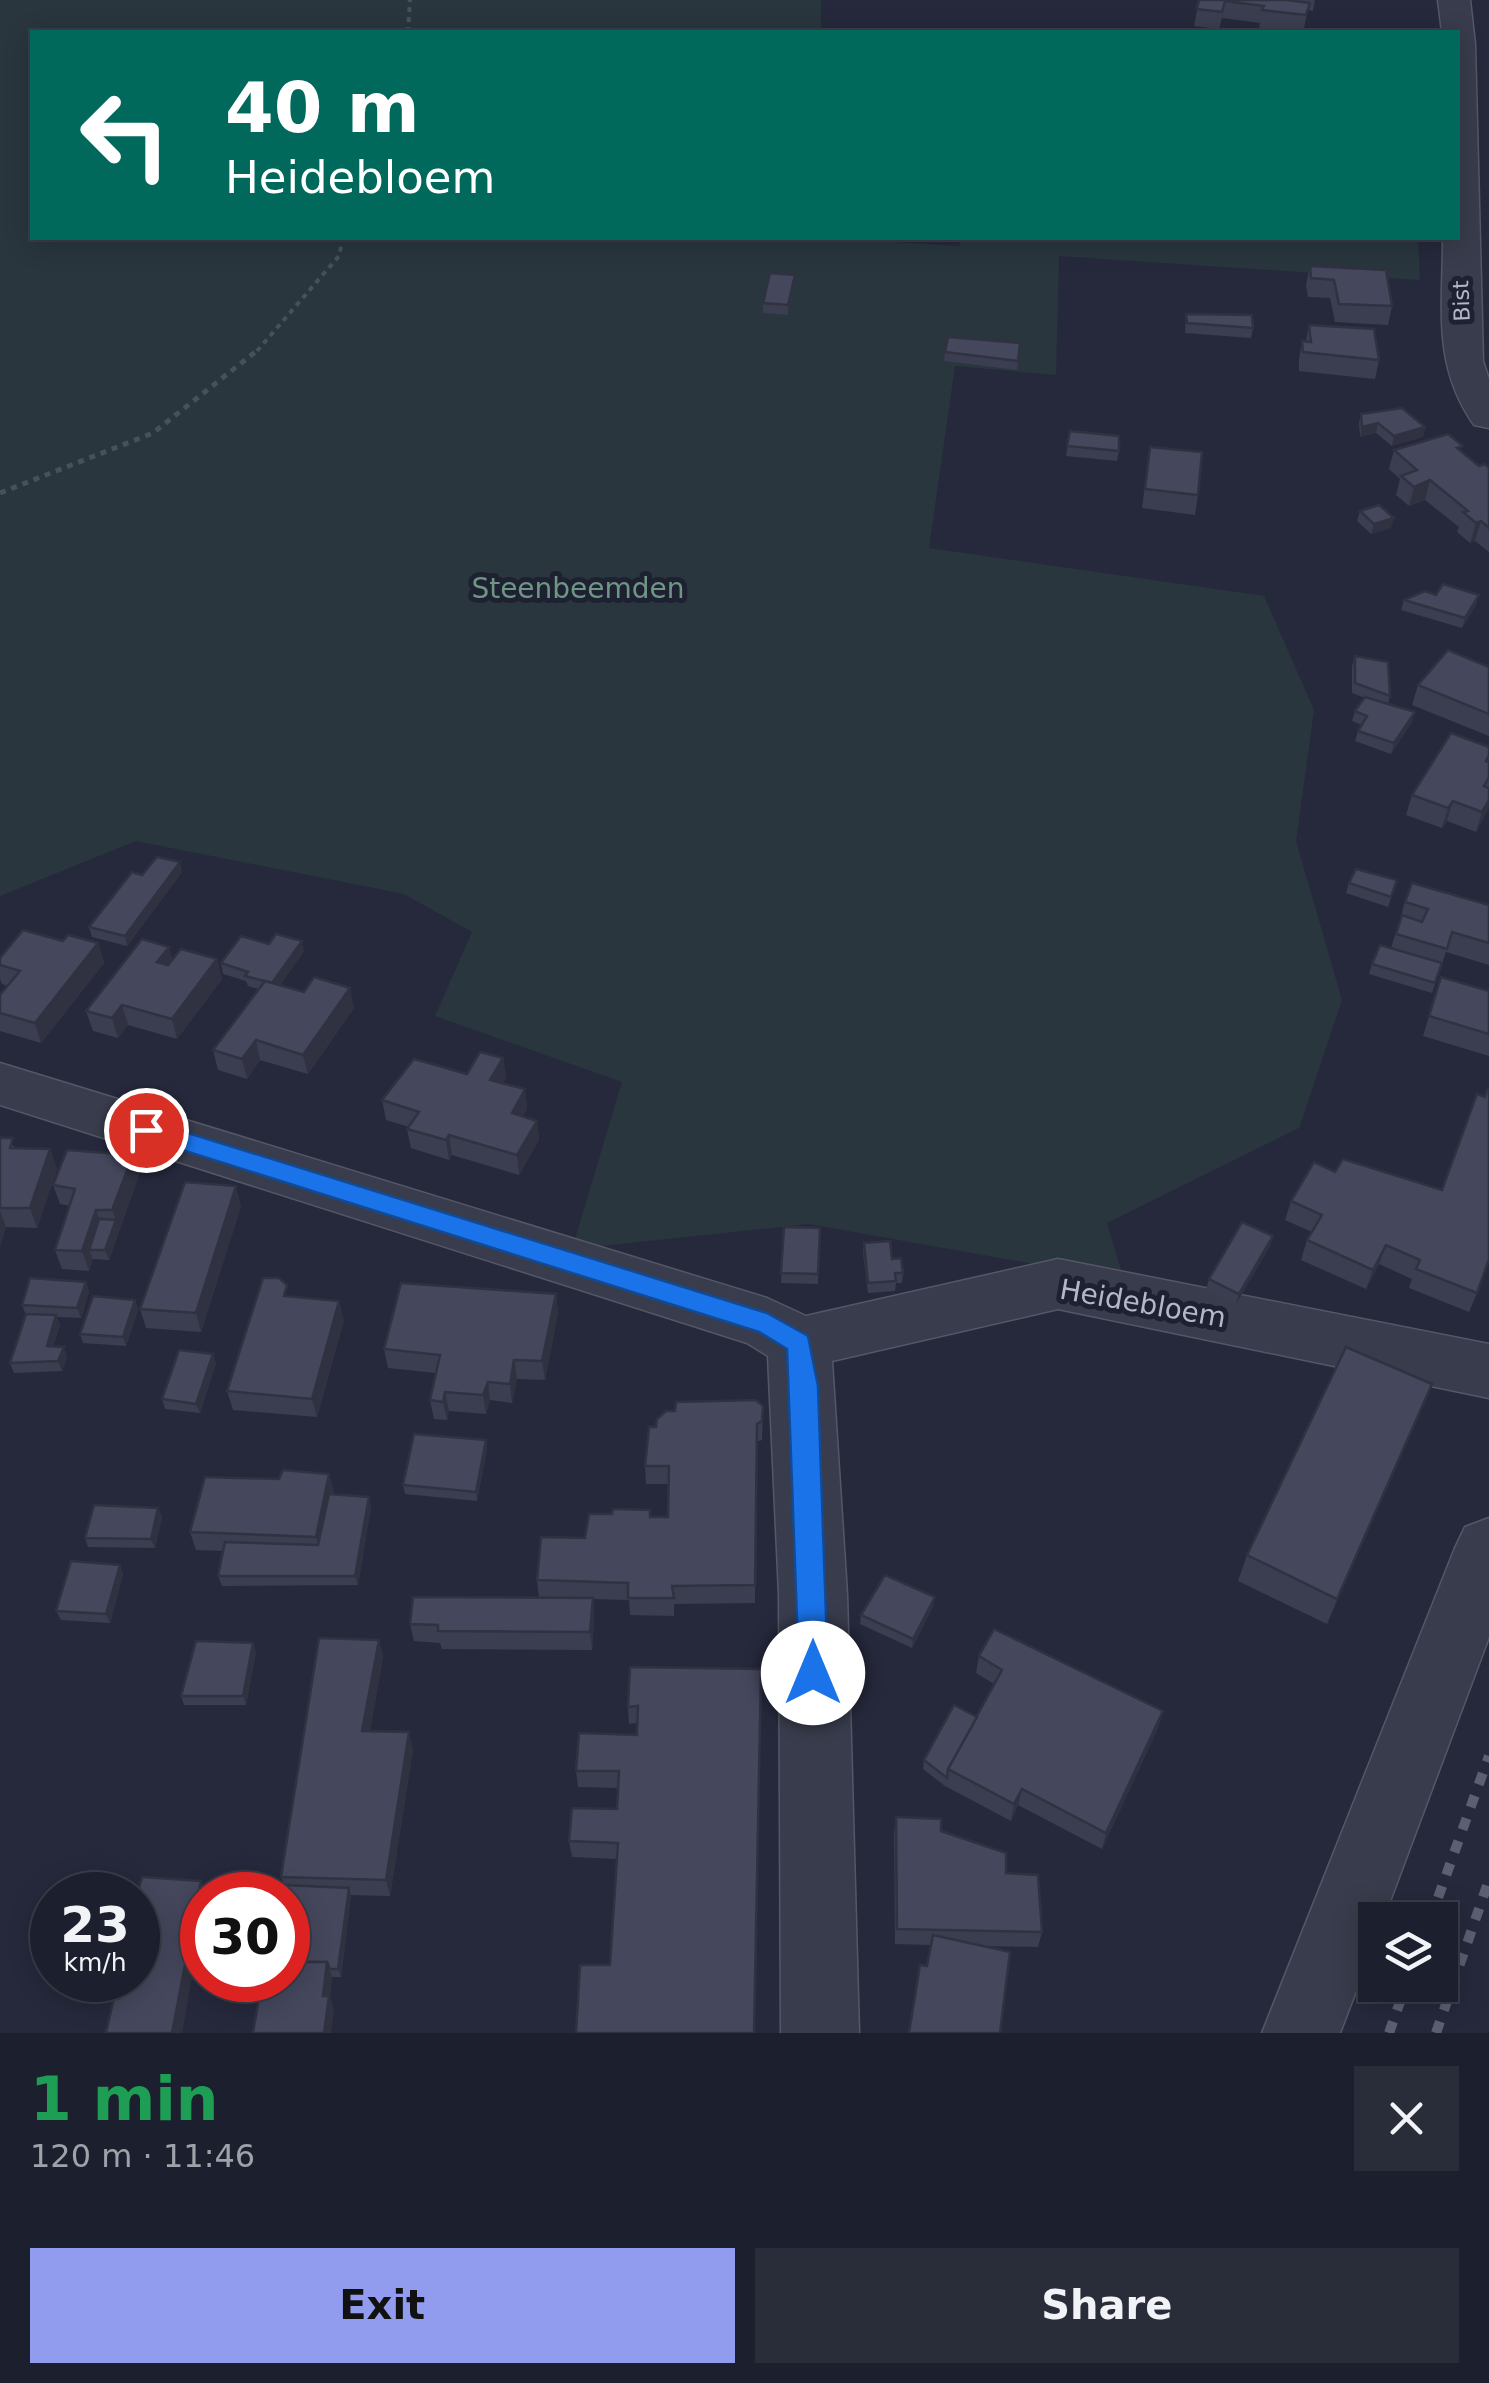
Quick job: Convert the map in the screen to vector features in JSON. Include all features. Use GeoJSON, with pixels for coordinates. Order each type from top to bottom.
{"type":"FeatureCollection","features":[{"type":"Feature","properties":{"kind":"street","name":"Bist"},"geometry":{"type":"LineString","coordinates":[[1454,0],[1457,30]]}},
{"type":"Feature","properties":{"kind":"street","name":"Bist"},"geometry":{"type":"LineString","coordinates":[[1460,149],[1464,360],[1474,395],[1489,416]]}},
{"type":"Feature","properties":{"kind":"street"},"geometry":{"type":"LineString","coordinates":[[0,1084],[767,1324],[799,1343],[812,1594],[820,2033]]}},
{"type":"Feature","properties":{"kind":"street","name":"Heidebloem"},"geometry":{"type":"LineString","coordinates":[[799,1343],[1058,1284],[1489,1371]]}},
{"type":"Feature","properties":{"kind":"street"},"geometry":{"type":"LineString","coordinates":[[1301,2033],[1489,1548]]}},
{"type":"Feature","properties":{"kind":"path"},"geometry":{"type":"LineString","coordinates":[[408,30],[410,0]]}},
{"type":"Feature","properties":{"kind":"path"},"geometry":{"type":"LineString","coordinates":[[0,492],[153,432],[256,352],[338,256],[342,240]]}},
{"type":"Feature","properties":{"kind":"green space","name":"Steenbeemden"},"geometry":{"type":"Polygon","coordinates":[[[0,0],[821,0],[821,30],[30,30],[30,240],[862,240],[959,246],[961,240],[1418,240],[1420,280],[1059,256],[1056,375],[955,366],[929,548],[1264,596],[1314,710],[1296,841],[1342,1000],[1299,1128],[1107,1223],[1124,1280],[809,1224],[572,1249],[622,1082],[435,1016],[472,932],[404,894],[136,841],[0,896],[0,0]]]}},
{"type":"Feature","properties":{"kind":"building"},"geometry":{"type":"Polygon","coordinates":[[[1199,0],[1310,3],[1306,15],[1225,1],[1222,12],[1197,9],[1199,0]]]}},
{"type":"Feature","properties":{"kind":"building"},"geometry":{"type":"Polygon","coordinates":[[[1310,266],[1386,270],[1392,306],[1339,304],[1334,280],[1311,278],[1310,266]]]}},
{"type":"Feature","properties":{"kind":"building"},"geometry":{"type":"Polygon","coordinates":[[[770,273],[795,275],[788,305],[763,303],[770,273]]]}},
{"type":"Feature","properties":{"kind":"building"},"geometry":{"type":"Polygon","coordinates":[[[1186,314],[1252,315],[1253,328],[1187,323],[1186,314]]]}},
{"type":"Feature","properties":{"kind":"building"},"geometry":{"type":"Polygon","coordinates":[[[1309,325],[1374,329],[1379,360],[1303,352],[1302,341],[1311,342],[1309,325]]]}},
{"type":"Feature","properties":{"kind":"building"},"geometry":{"type":"Polygon","coordinates":[[[948,337],[1020,343],[1018,361],[945,352],[948,337]]]}},
{"type":"Feature","properties":{"kind":"building"},"geometry":{"type":"Polygon","coordinates":[[[1402,408],[1425,427],[1394,436],[1378,423],[1362,427],[1361,414],[1402,408]]]}},
{"type":"Feature","properties":{"kind":"building"},"geometry":{"type":"Polygon","coordinates":[[[1070,431],[1119,436],[1119,451],[1067,446],[1070,431]]]}},
{"type":"Feature","properties":{"kind":"building"},"geometry":{"type":"Polygon","coordinates":[[[1448,434],[1463,446],[1457,448],[1479,466],[1485,464],[1489,468],[1489,528],[1481,521],[1476,523],[1463,512],[1468,511],[1430,480],[1414,487],[1401,476],[1417,470],[1394,450],[1448,434]]]}},
{"type":"Feature","properties":{"kind":"building"},"geometry":{"type":"Polygon","coordinates":[[[1150,447],[1202,452],[1198,495],[1145,489],[1150,447]]]}},
{"type":"Feature","properties":{"kind":"building"},"geometry":{"type":"Polygon","coordinates":[[[1379,505],[1394,518],[1374,524],[1360,511],[1379,505]]]}},
{"type":"Feature","properties":{"kind":"building"},"geometry":{"type":"Polygon","coordinates":[[[1443,584],[1479,595],[1465,618],[1404,600],[1425,591],[1436,595],[1443,584]]]}},
{"type":"Feature","properties":{"kind":"building"},"geometry":{"type":"Polygon","coordinates":[[[1448,650],[1489,667],[1489,714],[1418,685],[1448,650]]]}},
{"type":"Feature","properties":{"kind":"building"},"geometry":{"type":"Polygon","coordinates":[[[1355,656],[1388,662],[1390,696],[1355,683],[1355,656]]]}},
{"type":"Feature","properties":{"kind":"building"},"geometry":{"type":"Polygon","coordinates":[[[1365,697],[1415,712],[1394,743],[1358,731],[1367,716],[1355,711],[1365,697]]]}},
{"type":"Feature","properties":{"kind":"building"},"geometry":{"type":"Polygon","coordinates":[[[1451,733],[1489,747],[1489,777],[1484,786],[1489,788],[1489,800],[1482,812],[1453,801],[1448,808],[1412,795],[1451,733]]]}},
{"type":"Feature","properties":{"kind":"building"},"geometry":{"type":"Polygon","coordinates":[[[157,857],[180,862],[125,936],[89,927],[132,872],[142,875],[157,857]]]}},
{"type":"Feature","properties":{"kind":"building"},"geometry":{"type":"Polygon","coordinates":[[[1356,869],[1397,880],[1391,897],[1349,883],[1356,869]]]}},
{"type":"Feature","properties":{"kind":"building"},"geometry":{"type":"Polygon","coordinates":[[[1412,883],[1489,905],[1489,943],[1452,932],[1447,949],[1396,934],[1402,915],[1422,922],[1428,909],[1405,902],[1412,883]]]}},
{"type":"Feature","properties":{"kind":"building"},"geometry":{"type":"Polygon","coordinates":[[[23,930],[63,941],[68,935],[98,943],[35,1023],[0,1013],[0,995],[20,971],[0,965],[0,958],[23,930]]]}},
{"type":"Feature","properties":{"kind":"building"},"geometry":{"type":"Polygon","coordinates":[[[276,934],[302,941],[272,983],[245,976],[248,972],[221,963],[241,936],[269,944],[276,934]]]}},
{"type":"Feature","properties":{"kind":"building"},"geometry":{"type":"Polygon","coordinates":[[[142,939],[169,947],[157,962],[168,965],[181,949],[217,959],[172,1019],[122,1005],[112,1018],[86,1011],[142,939]]]}},
{"type":"Feature","properties":{"kind":"building"},"geometry":{"type":"Polygon","coordinates":[[[1380,945],[1442,963],[1435,983],[1372,964],[1380,945]]]}},
{"type":"Feature","properties":{"kind":"building"},"geometry":{"type":"Polygon","coordinates":[[[314,977],[350,988],[303,1055],[256,1040],[242,1059],[213,1050],[265,981],[304,992],[314,977]]]}},
{"type":"Feature","properties":{"kind":"building"},"geometry":{"type":"Polygon","coordinates":[[[1441,977],[1489,991],[1489,1034],[1429,1016],[1441,977]]]}},
{"type":"Feature","properties":{"kind":"building"},"geometry":{"type":"Polygon","coordinates":[[[480,1052],[503,1058],[490,1080],[525,1089],[512,1113],[537,1121],[517,1155],[449,1135],[446,1140],[407,1129],[419,1112],[382,1100],[414,1059],[467,1074],[480,1052]]]}},
{"type":"Feature","properties":{"kind":"building"},"geometry":{"type":"Polygon","coordinates":[[[1489,1089],[1489,1259],[1477,1293],[1416,1269],[1420,1260],[1386,1245],[1373,1270],[1307,1240],[1322,1215],[1291,1201],[1314,1162],[1335,1172],[1343,1159],[1442,1190],[1477,1094],[1485,1097],[1489,1089]]]}},
{"type":"Feature","properties":{"kind":"building"},"geometry":{"type":"Polygon","coordinates":[[[0,1138],[13,1138],[10,1148],[50,1149],[30,1208],[0,1208],[0,1138]]]}},
{"type":"Feature","properties":{"kind":"building"},"geometry":{"type":"Polygon","coordinates":[[[67,1150],[133,1155],[112,1210],[96,1210],[82,1251],[55,1250],[75,1189],[53,1185],[67,1150]]]}},
{"type":"Feature","properties":{"kind":"building"},"geometry":{"type":"Polygon","coordinates":[[[185,1182],[236,1186],[196,1313],[140,1309],[185,1182]]]}},
{"type":"Feature","properties":{"kind":"building"},"geometry":{"type":"Polygon","coordinates":[[[99,1219],[116,1220],[105,1250],[89,1250],[99,1219]]]}},
{"type":"Feature","properties":{"kind":"building"},"geometry":{"type":"Polygon","coordinates":[[[1242,1222],[1273,1236],[1239,1294],[1209,1279],[1242,1222]]]}},
{"type":"Feature","properties":{"kind":"building"},"geometry":{"type":"Polygon","coordinates":[[[784,1227],[820,1228],[818,1274],[781,1273],[784,1227]]]}},
{"type":"Feature","properties":{"kind":"building"},"geometry":{"type":"Polygon","coordinates":[[[890,1241],[892,1259],[901,1258],[903,1273],[895,1273],[896,1281],[868,1283],[864,1243],[890,1241]]]}},
{"type":"Feature","properties":{"kind":"building"},"geometry":{"type":"Polygon","coordinates":[[[30,1278],[86,1282],[77,1308],[22,1305],[30,1278]]]}},
{"type":"Feature","properties":{"kind":"building"},"geometry":{"type":"Polygon","coordinates":[[[263,1278],[279,1278],[287,1285],[284,1296],[339,1301],[312,1399],[227,1391],[263,1278]]]}},
{"type":"Feature","properties":{"kind":"building"},"geometry":{"type":"Polygon","coordinates":[[[401,1283],[556,1294],[542,1361],[514,1360],[510,1384],[488,1382],[483,1395],[445,1392],[443,1402],[430,1400],[440,1355],[384,1349],[401,1283]]]}},
{"type":"Feature","properties":{"kind":"building"},"geometry":{"type":"Polygon","coordinates":[[[93,1296],[135,1300],[123,1337],[80,1334],[93,1296]]]}},
{"type":"Feature","properties":{"kind":"building"},"geometry":{"type":"Polygon","coordinates":[[[26,1314],[56,1315],[47,1346],[64,1347],[58,1361],[10,1363],[26,1314]]]}},
{"type":"Feature","properties":{"kind":"building"},"geometry":{"type":"Polygon","coordinates":[[[1346,1347],[1432,1384],[1337,1599],[1247,1555],[1346,1347]]]}},
{"type":"Feature","properties":{"kind":"building"},"geometry":{"type":"Polygon","coordinates":[[[179,1350],[213,1354],[196,1404],[162,1399],[179,1350]]]}},
{"type":"Feature","properties":{"kind":"building"},"geometry":{"type":"Polygon","coordinates":[[[756,1400],[763,1406],[762,1421],[757,1424],[755,1585],[672,1586],[674,1598],[628,1598],[628,1583],[537,1580],[541,1537],[585,1538],[589,1514],[612,1514],[613,1509],[650,1510],[650,1517],[668,1517],[669,1466],[645,1466],[649,1427],[656,1427],[657,1419],[666,1411],[675,1411],[676,1402],[756,1400]]]}},
{"type":"Feature","properties":{"kind":"building"},"geometry":{"type":"Polygon","coordinates":[[[414,1434],[486,1440],[476,1492],[403,1485],[414,1434]]]}},
{"type":"Feature","properties":{"kind":"building"},"geometry":{"type":"Polygon","coordinates":[[[283,1470],[329,1474],[316,1537],[190,1532],[205,1477],[279,1479],[283,1470]]]}},
{"type":"Feature","properties":{"kind":"building"},"geometry":{"type":"Polygon","coordinates":[[[329,1494],[369,1497],[355,1576],[218,1576],[225,1542],[318,1545],[329,1494]]]}},
{"type":"Feature","properties":{"kind":"building"},"geometry":{"type":"Polygon","coordinates":[[[94,1505],[158,1508],[151,1539],[85,1538],[94,1505]]]}},
{"type":"Feature","properties":{"kind":"building"},"geometry":{"type":"Polygon","coordinates":[[[71,1561],[120,1565],[106,1614],[56,1611],[71,1561]]]}},
{"type":"Feature","properties":{"kind":"building"},"geometry":{"type":"Polygon","coordinates":[[[885,1575],[935,1597],[913,1639],[861,1615],[885,1575]]]}},
{"type":"Feature","properties":{"kind":"building"},"geometry":{"type":"Polygon","coordinates":[[[413,1597],[593,1598],[590,1632],[438,1631],[438,1625],[410,1624],[413,1597]]]}},
{"type":"Feature","properties":{"kind":"building"},"geometry":{"type":"Polygon","coordinates":[[[994,1629],[1163,1711],[1106,1833],[1022,1789],[1014,1804],[948,1769],[1002,1670],[979,1656],[994,1629]]]}},
{"type":"Feature","properties":{"kind":"building"},"geometry":{"type":"Polygon","coordinates":[[[319,1638],[379,1640],[362,1731],[409,1732],[386,1880],[310,1878],[310,1872],[282,1872],[319,1638]]]}},
{"type":"Feature","properties":{"kind":"building"},"geometry":{"type":"Polygon","coordinates":[[[196,1641],[253,1643],[243,1696],[181,1696],[196,1641]]]}},
{"type":"Feature","properties":{"kind":"building"},"geometry":{"type":"Polygon","coordinates":[[[630,1667],[761,1669],[754,2033],[576,2033],[580,1965],[610,1965],[618,1843],[569,1841],[572,1808],[617,1809],[619,1771],[576,1771],[579,1733],[637,1735],[638,1706],[628,1707],[630,1667]]]}},
{"type":"Feature","properties":{"kind":"building"},"geometry":{"type":"Polygon","coordinates":[[[954,1705],[977,1717],[948,1769],[947,1778],[924,1760],[954,1705]]]}},
{"type":"Feature","properties":{"kind":"building"},"geometry":{"type":"Polygon","coordinates":[[[896,1817],[941,1819],[941,1831],[1006,1853],[1006,1873],[1038,1875],[1042,1932],[897,1929],[896,1817]]]}},
{"type":"Feature","properties":{"kind":"building"},"geometry":{"type":"Polygon","coordinates":[[[160,1878],[180,1880],[180,1991],[172,2033],[106,2033],[113,2002],[160,2002],[160,1878]]]}},
{"type":"Feature","properties":{"kind":"building"},"geometry":{"type":"Polygon","coordinates":[[[310,1886],[349,1888],[338,1969],[330,1969],[327,1962],[310,1962],[310,1886]]]}},
{"type":"Feature","properties":{"kind":"building"},"geometry":{"type":"Polygon","coordinates":[[[933,1935],[1010,1952],[1000,2033],[909,2033],[920,1965],[927,1966],[933,1935]]]}},
{"type":"Feature","properties":{"kind":"building"},"geometry":{"type":"Polygon","coordinates":[[[310,1962],[327,1962],[323,1996],[329,1996],[324,2033],[253,2033],[258,2002],[310,2002],[310,1962]]]}},
{"type":"Feature","properties":{"kind":"railway"},"geometry":{"type":"LineString","coordinates":[[1436,1902],[1489,1756]]}},
{"type":"Feature","properties":{"kind":"railway"},"geometry":{"type":"LineString","coordinates":[[1436,2033],[1489,1880]]}},
{"type":"Feature","properties":{"kind":"railway"},"geometry":{"type":"LineString","coordinates":[[1389,2033],[1400,2002]]}},
{"type":"Feature","properties":{"kind":"route"},"geometry":{"type":"LineString","coordinates":[[146,1130],[767,1324],[799,1343],[804,1386],[813,1673]]}}]}
